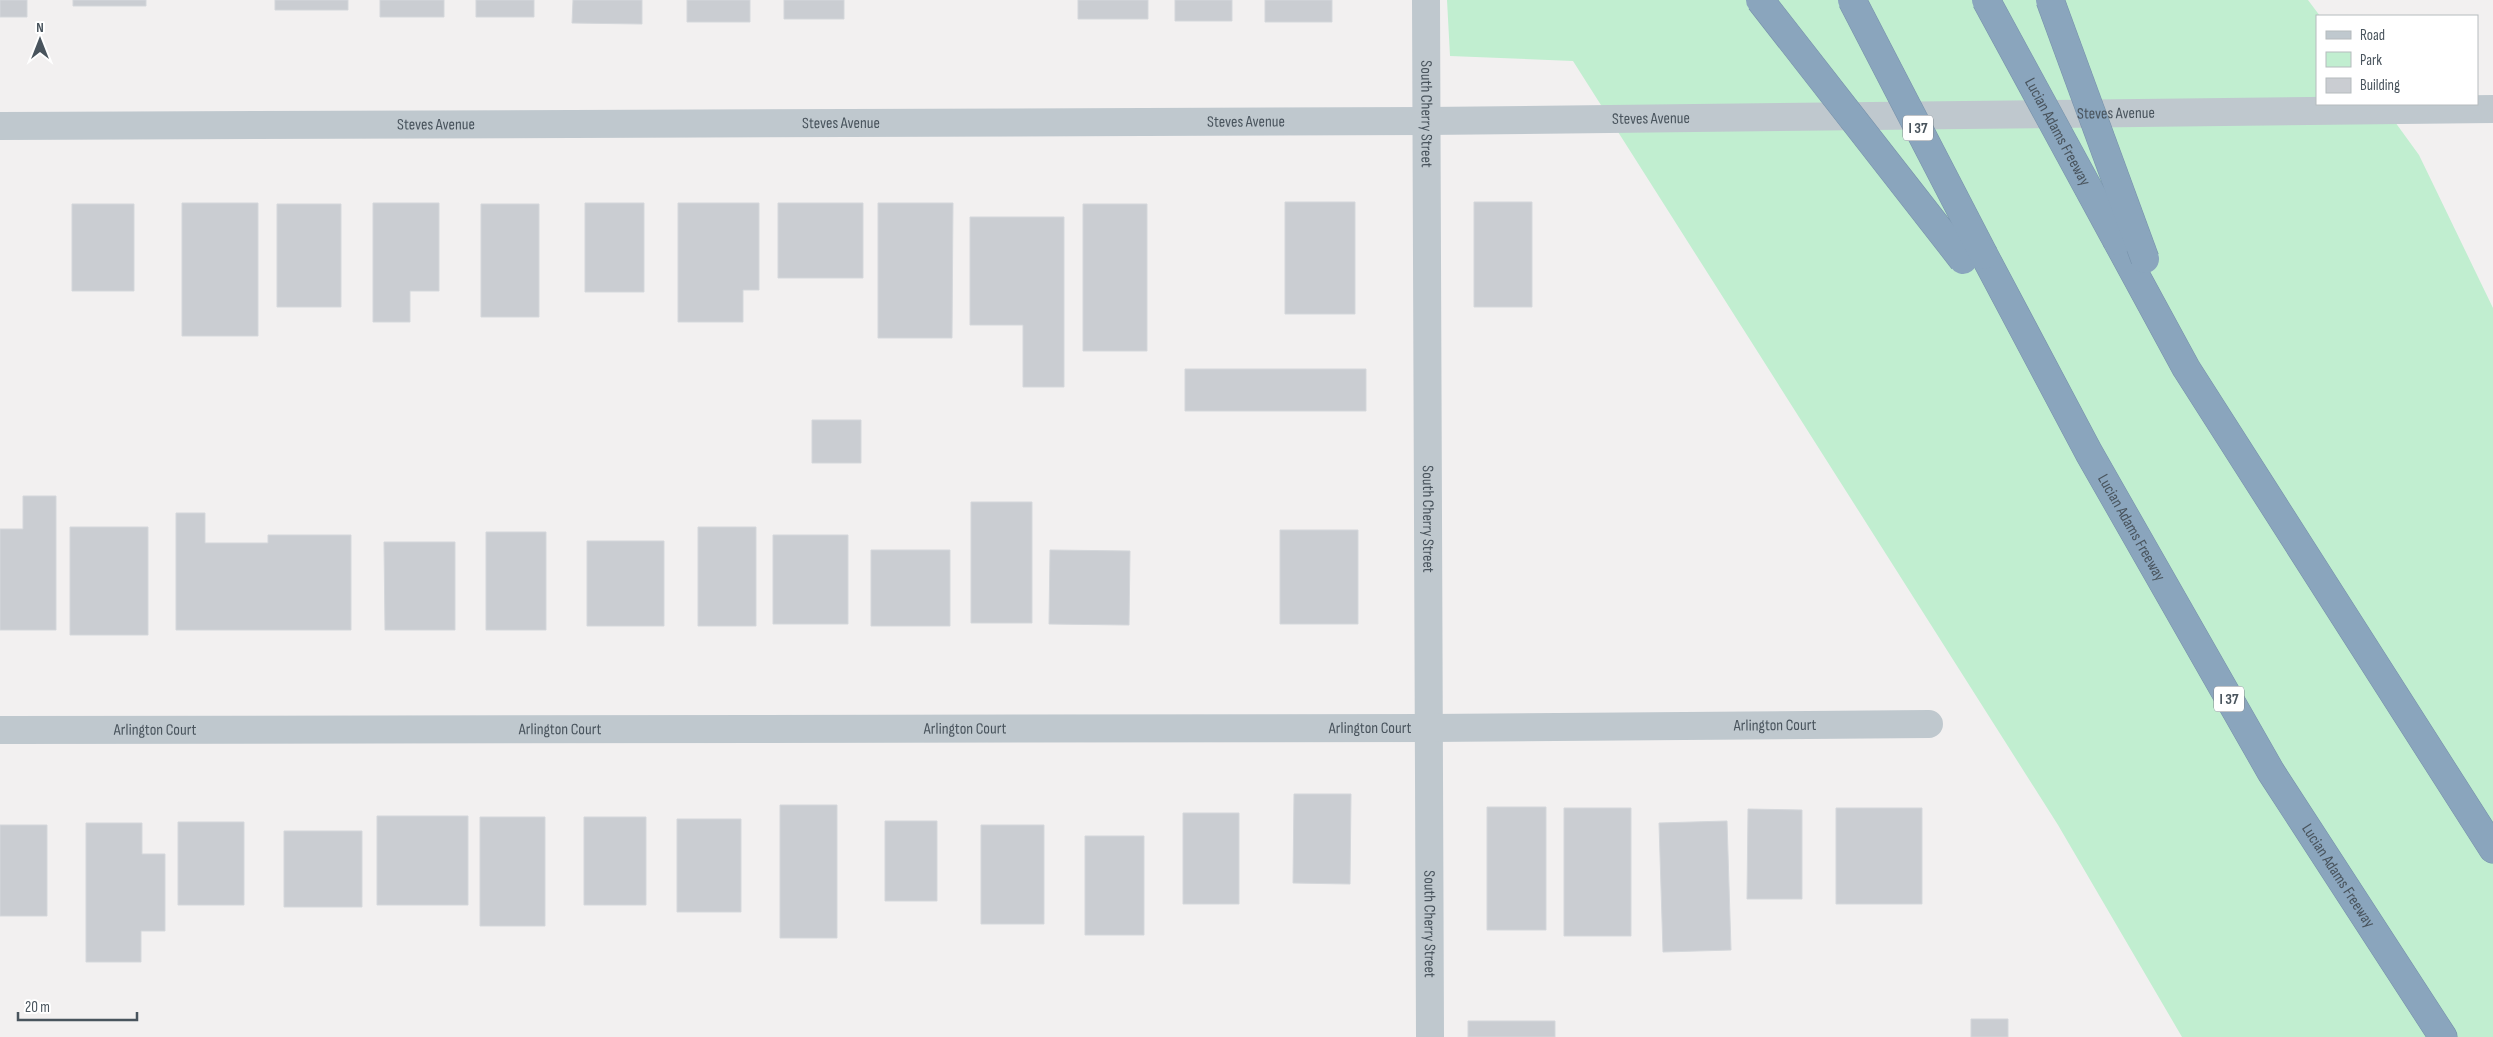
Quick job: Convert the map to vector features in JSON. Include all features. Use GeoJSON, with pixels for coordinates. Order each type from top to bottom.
{"type":"FeatureCollection","features":[{"type":"Feature","properties":{"kind":"highway"},"geometry":{"type":"LineString","coordinates":[[1760,0],[1974,258]]}},
{"type":"Feature","properties":{"kind":"highway","name":"Lucian Adams Freeway"},"geometry":{"type":"LineString","coordinates":[[1852,0],[1974,258],[2033,349],[2089,453],[2271,772],[2444,1037]]}},
{"type":"Feature","properties":{"kind":"highway","name":"Lucian Adams Freeway"},"geometry":{"type":"LineString","coordinates":[[1986,0],[2186,368],[2493,849]]}},
{"type":"Feature","properties":{"kind":"highway"},"geometry":{"type":"LineString","coordinates":[[2050,0],[2186,368]]}},
{"type":"Feature","properties":{"kind":"street","name":"South Cherry Street"},"geometry":{"type":"LineString","coordinates":[[1426,0],[1430,1037]]}},
{"type":"Feature","properties":{"kind":"street","name":"Steves Avenue"},"geometry":{"type":"LineString","coordinates":[[0,126],[1427,121],[2493,109]]}},
{"type":"Feature","properties":{"kind":"street","name":"Arlington Court"},"geometry":{"type":"LineString","coordinates":[[0,730],[1430,728],[1929,724]]}},
{"type":"Feature","properties":{"kind":"green space"},"geometry":{"type":"Polygon","coordinates":[[[1447,0],[2308,0],[2319,15],[2316,15],[2316,105],[2383,105],[2419,155],[2493,308],[2493,1037],[2182,1037],[2058,825],[1573,61],[1450,56],[1447,0]]]}},
{"type":"Feature","properties":{"kind":"building"},"geometry":{"type":"Polygon","coordinates":[[[0,0],[27,0],[27,17],[0,17],[0,0]]]}},
{"type":"Feature","properties":{"kind":"building"},"geometry":{"type":"Polygon","coordinates":[[[73,0],[146,0],[146,6],[73,6],[73,0]]]}},
{"type":"Feature","properties":{"kind":"building"},"geometry":{"type":"Polygon","coordinates":[[[275,0],[348,0],[348,10],[275,10],[275,0]]]}},
{"type":"Feature","properties":{"kind":"building"},"geometry":{"type":"Polygon","coordinates":[[[380,0],[444,0],[444,17],[380,17],[380,0]]]}},
{"type":"Feature","properties":{"kind":"building"},"geometry":{"type":"Polygon","coordinates":[[[476,0],[534,0],[534,17],[476,17],[476,0]]]}},
{"type":"Feature","properties":{"kind":"building"},"geometry":{"type":"Polygon","coordinates":[[[573,0],[642,0],[642,24],[572,23],[573,0]]]}},
{"type":"Feature","properties":{"kind":"building"},"geometry":{"type":"Polygon","coordinates":[[[687,0],[750,0],[750,22],[687,22],[687,0]]]}},
{"type":"Feature","properties":{"kind":"building"},"geometry":{"type":"Polygon","coordinates":[[[784,0],[844,0],[844,19],[784,19],[784,0]]]}},
{"type":"Feature","properties":{"kind":"building"},"geometry":{"type":"Polygon","coordinates":[[[1078,0],[1148,0],[1148,19],[1078,19],[1078,0]]]}},
{"type":"Feature","properties":{"kind":"building"},"geometry":{"type":"Polygon","coordinates":[[[1175,0],[1232,0],[1232,21],[1175,21],[1175,0]]]}},
{"type":"Feature","properties":{"kind":"building"},"geometry":{"type":"Polygon","coordinates":[[[1265,0],[1332,0],[1332,22],[1265,22],[1265,0]]]}},
{"type":"Feature","properties":{"kind":"building"},"geometry":{"type":"Polygon","coordinates":[[[1285,202],[1355,202],[1355,314],[1285,314],[1285,202]]]}},
{"type":"Feature","properties":{"kind":"building"},"geometry":{"type":"Polygon","coordinates":[[[1474,202],[1532,202],[1532,307],[1474,307],[1474,202]]]}},
{"type":"Feature","properties":{"kind":"building"},"geometry":{"type":"Polygon","coordinates":[[[182,203],[258,203],[258,336],[182,336],[182,203]]]}},
{"type":"Feature","properties":{"kind":"building"},"geometry":{"type":"Polygon","coordinates":[[[373,203],[439,203],[439,291],[410,291],[410,322],[373,322],[373,203]]]}},
{"type":"Feature","properties":{"kind":"building"},"geometry":{"type":"Polygon","coordinates":[[[585,203],[644,203],[644,292],[585,292],[585,203]]]}},
{"type":"Feature","properties":{"kind":"building"},"geometry":{"type":"Polygon","coordinates":[[[678,203],[759,203],[759,290],[743,290],[743,322],[678,322],[678,203]]]}},
{"type":"Feature","properties":{"kind":"building"},"geometry":{"type":"Polygon","coordinates":[[[778,203],[863,203],[863,278],[778,278],[778,203]]]}},
{"type":"Feature","properties":{"kind":"building"},"geometry":{"type":"Polygon","coordinates":[[[878,203],[953,203],[952,338],[878,338],[878,203]]]}},
{"type":"Feature","properties":{"kind":"building"},"geometry":{"type":"Polygon","coordinates":[[[72,204],[134,204],[134,291],[72,291],[72,204]]]}},
{"type":"Feature","properties":{"kind":"building"},"geometry":{"type":"Polygon","coordinates":[[[277,204],[341,204],[341,307],[277,307],[277,204]]]}},
{"type":"Feature","properties":{"kind":"building"},"geometry":{"type":"Polygon","coordinates":[[[481,204],[539,204],[539,317],[481,317],[481,204]]]}},
{"type":"Feature","properties":{"kind":"building"},"geometry":{"type":"Polygon","coordinates":[[[1083,204],[1147,204],[1147,351],[1083,351],[1083,204]]]}},
{"type":"Feature","properties":{"kind":"building"},"geometry":{"type":"Polygon","coordinates":[[[970,217],[1064,217],[1064,387],[1023,387],[1023,325],[970,325],[970,217]]]}},
{"type":"Feature","properties":{"kind":"building"},"geometry":{"type":"Polygon","coordinates":[[[1185,369],[1366,369],[1366,411],[1185,411],[1185,369]]]}},
{"type":"Feature","properties":{"kind":"building"},"geometry":{"type":"Polygon","coordinates":[[[812,420],[861,420],[861,463],[812,463],[812,420]]]}},
{"type":"Feature","properties":{"kind":"building"},"geometry":{"type":"Polygon","coordinates":[[[23,496],[56,496],[56,630],[0,630],[0,529],[23,529],[23,496]]]}},
{"type":"Feature","properties":{"kind":"building"},"geometry":{"type":"Polygon","coordinates":[[[971,502],[1032,502],[1032,623],[971,623],[971,502]]]}},
{"type":"Feature","properties":{"kind":"building"},"geometry":{"type":"Polygon","coordinates":[[[176,513],[205,513],[205,543],[268,543],[268,535],[351,535],[351,630],[176,630],[176,513]]]}},
{"type":"Feature","properties":{"kind":"building"},"geometry":{"type":"Polygon","coordinates":[[[70,527],[148,527],[148,635],[70,635],[70,527]]]}},
{"type":"Feature","properties":{"kind":"building"},"geometry":{"type":"Polygon","coordinates":[[[698,527],[756,527],[756,626],[698,626],[698,527]]]}},
{"type":"Feature","properties":{"kind":"building"},"geometry":{"type":"Polygon","coordinates":[[[1280,530],[1358,530],[1358,624],[1280,624],[1280,530]]]}},
{"type":"Feature","properties":{"kind":"building"},"geometry":{"type":"Polygon","coordinates":[[[486,532],[546,532],[546,630],[486,630],[486,532]]]}},
{"type":"Feature","properties":{"kind":"building"},"geometry":{"type":"Polygon","coordinates":[[[773,535],[848,535],[848,624],[773,624],[773,535]]]}},
{"type":"Feature","properties":{"kind":"building"},"geometry":{"type":"Polygon","coordinates":[[[587,541],[664,541],[664,626],[587,626],[587,541]]]}},
{"type":"Feature","properties":{"kind":"building"},"geometry":{"type":"Polygon","coordinates":[[[384,542],[455,542],[455,630],[385,630],[384,542]]]}},
{"type":"Feature","properties":{"kind":"building"},"geometry":{"type":"Polygon","coordinates":[[[871,550],[950,550],[950,626],[871,626],[871,550]]]}},
{"type":"Feature","properties":{"kind":"building"},"geometry":{"type":"Polygon","coordinates":[[[1050,550],[1130,551],[1129,625],[1049,624],[1050,550]]]}},
{"type":"Feature","properties":{"kind":"building"},"geometry":{"type":"Polygon","coordinates":[[[1294,794],[1351,794],[1350,884],[1293,883],[1294,794]]]}},
{"type":"Feature","properties":{"kind":"building"},"geometry":{"type":"Polygon","coordinates":[[[780,805],[837,805],[837,938],[780,938],[780,805]]]}},
{"type":"Feature","properties":{"kind":"building"},"geometry":{"type":"Polygon","coordinates":[[[1487,807],[1546,807],[1546,930],[1487,930],[1487,807]]]}},
{"type":"Feature","properties":{"kind":"building"},"geometry":{"type":"Polygon","coordinates":[[[1564,808],[1631,808],[1631,936],[1564,936],[1564,808]]]}},
{"type":"Feature","properties":{"kind":"building"},"geometry":{"type":"Polygon","coordinates":[[[1836,808],[1922,808],[1922,904],[1836,904],[1836,808]]]}},
{"type":"Feature","properties":{"kind":"building"},"geometry":{"type":"Polygon","coordinates":[[[1748,809],[1802,810],[1802,899],[1747,899],[1748,809]]]}},
{"type":"Feature","properties":{"kind":"building"},"geometry":{"type":"Polygon","coordinates":[[[1183,813],[1239,813],[1239,904],[1183,904],[1183,813]]]}},
{"type":"Feature","properties":{"kind":"building"},"geometry":{"type":"Polygon","coordinates":[[[377,816],[468,816],[468,905],[377,905],[377,816]]]}},
{"type":"Feature","properties":{"kind":"building"},"geometry":{"type":"Polygon","coordinates":[[[480,817],[545,817],[545,926],[480,926],[480,817]]]}},
{"type":"Feature","properties":{"kind":"building"},"geometry":{"type":"Polygon","coordinates":[[[584,817],[646,817],[646,905],[584,905],[584,817]]]}},
{"type":"Feature","properties":{"kind":"building"},"geometry":{"type":"Polygon","coordinates":[[[677,819],[741,819],[741,912],[677,912],[677,819]]]}},
{"type":"Feature","properties":{"kind":"building"},"geometry":{"type":"Polygon","coordinates":[[[885,821],[937,821],[937,901],[885,901],[885,821]]]}},
{"type":"Feature","properties":{"kind":"building"},"geometry":{"type":"Polygon","coordinates":[[[1727,821],[1731,950],[1663,952],[1659,823],[1727,821]]]}},
{"type":"Feature","properties":{"kind":"building"},"geometry":{"type":"Polygon","coordinates":[[[178,822],[244,822],[244,905],[178,905],[178,822]]]}},
{"type":"Feature","properties":{"kind":"building"},"geometry":{"type":"Polygon","coordinates":[[[86,823],[142,823],[142,854],[165,854],[165,931],[141,931],[141,962],[86,962],[86,823]]]}},
{"type":"Feature","properties":{"kind":"building"},"geometry":{"type":"Polygon","coordinates":[[[0,825],[47,825],[47,916],[0,916],[0,825]]]}},
{"type":"Feature","properties":{"kind":"building"},"geometry":{"type":"Polygon","coordinates":[[[981,825],[1044,825],[1044,924],[981,924],[981,825]]]}},
{"type":"Feature","properties":{"kind":"building"},"geometry":{"type":"Polygon","coordinates":[[[284,831],[362,831],[362,907],[284,907],[284,831]]]}},
{"type":"Feature","properties":{"kind":"building"},"geometry":{"type":"Polygon","coordinates":[[[1085,836],[1144,836],[1144,935],[1085,935],[1085,836]]]}},
{"type":"Feature","properties":{"kind":"building"},"geometry":{"type":"Polygon","coordinates":[[[1971,1019],[2008,1019],[2008,1037],[1971,1037],[1971,1019]]]}},
{"type":"Feature","properties":{"kind":"building"},"geometry":{"type":"Polygon","coordinates":[[[1468,1021],[1555,1021],[1555,1037],[1468,1037],[1468,1021]]]}}]}
